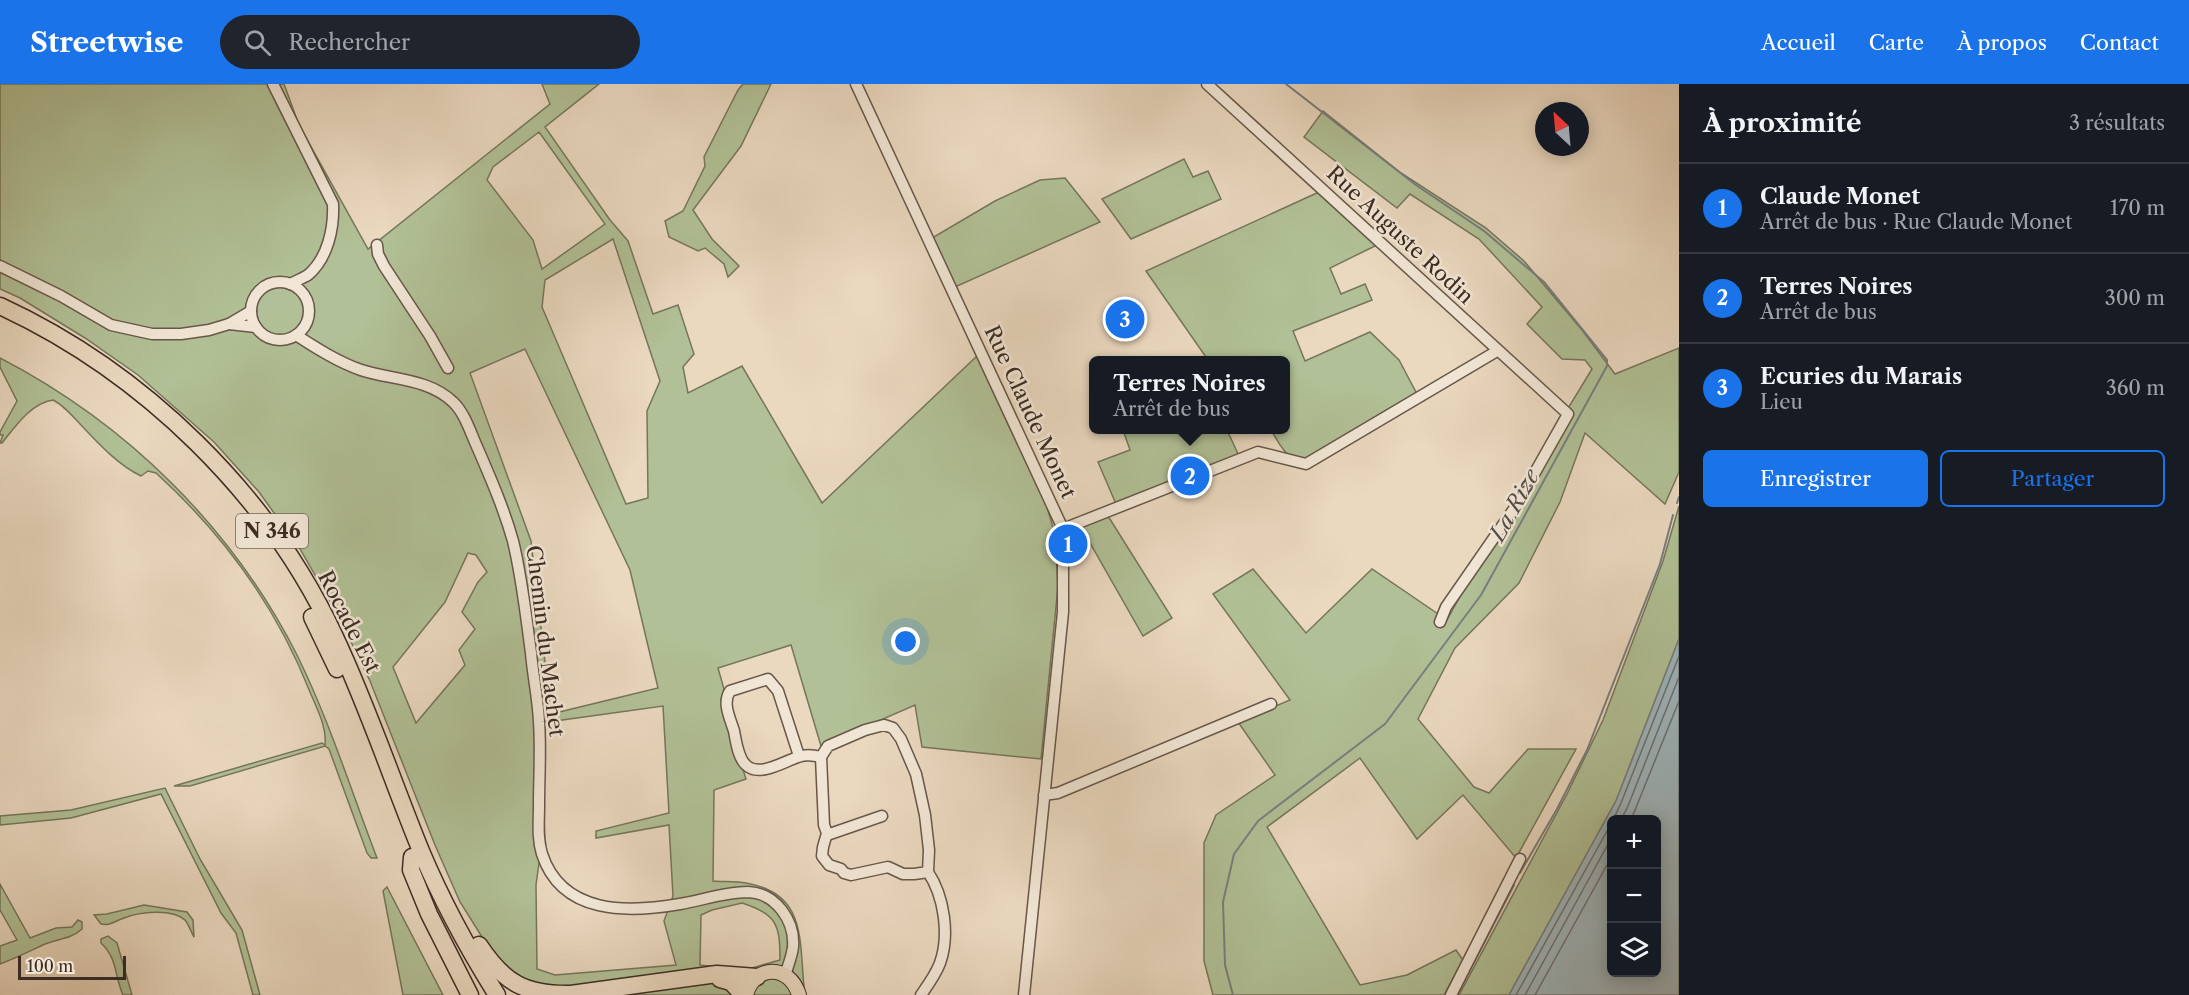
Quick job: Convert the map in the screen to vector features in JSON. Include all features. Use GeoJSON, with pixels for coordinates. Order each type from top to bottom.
{"type":"FeatureCollection","features":[{"type":"Feature","properties":{"kind":"highway","name":"Rocade Est"},"geometry":{"type":"LineString","coordinates":[[0,306],[69,344],[136,391],[210,458],[268,527],[314,596],[335,636],[364,704],[417,855],[497,995]]}},
{"type":"Feature","properties":{"kind":"highway","name":"Rocade Est"},"geometry":{"type":"LineString","coordinates":[[0,319],[71,359],[130,400],[202,466],[260,534],[294,585],[324,641],[417,855],[450,938],[484,995]]}},
{"type":"Feature","properties":{"kind":"highway"},"geometry":{"type":"LineString","coordinates":[[470,995],[429,914],[411,870],[417,855],[434,865],[489,961],[500,973],[521,988],[552,995],[702,975],[757,977]]}},
{"type":"Feature","properties":{"kind":"highway"},"geometry":{"type":"LineString","coordinates":[[621,995],[643,989],[713,979],[731,982],[744,995]]}},
{"type":"Feature","properties":{"kind":"main road"},"geometry":{"type":"LineString","coordinates":[[744,995],[757,977],[771,972],[785,975],[792,981],[799,995]]}},
{"type":"Feature","properties":{"kind":"street"},"geometry":{"type":"LineString","coordinates":[[273,84],[333,204],[334,223],[323,255],[308,274],[290,284],[272,283],[256,293],[250,311],[256,327],[262,334],[278,340],[296,335],[304,326],[309,310],[304,295],[308,274]]}},
{"type":"Feature","properties":{"kind":"street","name":"Rue Claude Monet"},"geometry":{"type":"LineString","coordinates":[[856,84],[1062,529],[1063,612],[1024,995]]}},
{"type":"Feature","properties":{"kind":"street","name":"Rue Auguste Rodin"},"geometry":{"type":"LineString","coordinates":[[1207,84],[1568,414],[1516,506],[1457,591],[1440,622]]}},
{"type":"Feature","properties":{"kind":"street"},"geometry":{"type":"LineString","coordinates":[[377,245],[378,254],[384,266],[430,336],[447,368]]}},
{"type":"Feature","properties":{"kind":"street"},"geometry":{"type":"LineString","coordinates":[[0,266],[61,296],[111,325],[152,334],[181,334],[229,324],[256,327]]}},
{"type":"Feature","properties":{"kind":"street"},"geometry":{"type":"LineString","coordinates":[[290,284],[304,295]]}},
{"type":"Feature","properties":{"kind":"street"},"geometry":{"type":"LineString","coordinates":[[229,324],[250,311]]}},
{"type":"Feature","properties":{"kind":"street"},"geometry":{"type":"LineString","coordinates":[[304,326],[313,346]]}},
{"type":"Feature","properties":{"kind":"street","name":"Chemin du Machet"},"geometry":{"type":"LineString","coordinates":[[296,335],[359,370],[413,381],[435,390],[454,402],[467,423],[501,505],[513,542],[523,593],[539,721],[539,843],[551,873],[566,891],[584,902],[602,907],[629,909],[679,904],[721,895],[750,892],[766,897],[776,903],[792,928],[793,947],[785,975]]}},
{"type":"Feature","properties":{"kind":"street"},"geometry":{"type":"LineString","coordinates":[[1062,529],[1257,452],[1306,464],[1497,351]]}},
{"type":"Feature","properties":{"kind":"street"},"geometry":{"type":"LineString","coordinates":[[799,756],[778,691],[768,679],[730,691],[725,702],[745,765],[753,769],[764,769],[799,756],[821,757]]}},
{"type":"Feature","properties":{"kind":"street"},"geometry":{"type":"LineString","coordinates":[[1044,795],[1058,793],[1271,704]]}},
{"type":"Feature","properties":{"kind":"street"},"geometry":{"type":"LineString","coordinates":[[921,995],[941,962],[945,921],[936,884],[928,872],[929,850],[916,774],[901,740],[893,728],[884,725],[865,730],[828,746],[821,757],[824,825],[827,835],[822,856],[829,865],[851,875],[888,867],[903,873],[928,872]]}},
{"type":"Feature","properties":{"kind":"street"},"geometry":{"type":"LineString","coordinates":[[827,835],[882,816]]}},
{"type":"Feature","properties":{"kind":"street"},"geometry":{"type":"LineString","coordinates":[[1451,995],[1520,859]]}},
{"type":"Feature","properties":{"kind":"green space"},"geometry":{"type":"Polygon","coordinates":[[[0,84],[284,84],[299,125],[368,249],[550,104],[542,84],[599,84],[545,127],[610,220],[628,241],[653,314],[678,305],[694,354],[683,367],[688,393],[742,366],[822,503],[977,356],[1042,491],[1055,534],[1058,586],[1041,759],[922,747],[915,705],[821,746],[791,645],[718,668],[724,689],[721,700],[746,779],[714,790],[713,881],[742,882],[767,889],[781,898],[791,910],[800,940],[805,995],[622,995],[524,982],[494,956],[460,902],[370,681],[338,615],[300,549],[259,492],[214,442],[138,375],[85,338],[20,298],[0,289],[0,84]],[[539,132],[493,167],[487,180],[533,240],[542,269],[605,224],[539,132]],[[613,239],[545,280],[542,307],[626,504],[648,498],[647,411],[660,381],[613,239]],[[525,349],[470,373],[531,541],[551,714],[658,688],[630,570],[525,349]],[[468,553],[445,602],[393,667],[416,723],[465,665],[459,650],[475,629],[462,612],[478,582],[487,572],[476,555],[468,553]],[[663,706],[541,723],[543,834],[536,885],[537,969],[555,975],[676,965],[664,921],[673,896],[669,825],[596,838],[596,831],[669,813],[663,706]],[[742,903],[701,915],[700,965],[745,970],[780,960],[777,929],[774,922],[763,912],[742,903]]]}},
{"type":"Feature","properties":{"kind":"green space"},"geometry":{"type":"Polygon","coordinates":[[[743,84],[771,84],[741,146],[693,210],[712,239],[739,266],[728,277],[724,264],[705,248],[698,251],[669,237],[665,221],[683,211],[705,166],[704,157],[743,84]]]}},
{"type":"Feature","properties":{"kind":"green space"},"geometry":{"type":"Polygon","coordinates":[[[1323,111],[1401,173],[1486,228],[1524,261],[1582,330],[1615,374],[1679,348],[1679,472],[1665,504],[1585,433],[1560,502],[1519,583],[1455,648],[1418,719],[1474,787],[1489,793],[1528,749],[1576,749],[1516,858],[1463,795],[1417,839],[1360,758],[1267,827],[1360,985],[1407,975],[1456,950],[1463,960],[1444,995],[1213,995],[1204,961],[1204,843],[1216,815],[1275,775],[1238,722],[1290,700],[1213,594],[1253,569],[1306,633],[1372,569],[1447,620],[1525,479],[1592,369],[1585,360],[1562,359],[1527,324],[1542,307],[1479,239],[1410,194],[1397,208],[1304,137],[1323,111]]]}},
{"type":"Feature","properties":{"kind":"green space"},"geometry":{"type":"Polygon","coordinates":[[[1184,159],[1193,177],[1208,171],[1221,199],[1131,239],[1102,199],[1184,159]]]}},
{"type":"Feature","properties":{"kind":"green space"},"geometry":{"type":"Polygon","coordinates":[[[1065,178],[1100,222],[955,287],[932,238],[995,201],[1040,180],[1065,178]]]}},
{"type":"Feature","properties":{"kind":"green space"},"geometry":{"type":"Polygon","coordinates":[[[1319,192],[1377,245],[1330,268],[1341,294],[1365,284],[1372,300],[1293,331],[1305,361],[1370,332],[1399,360],[1418,396],[1311,459],[1290,456],[1273,434],[1290,434],[1290,356],[1205,356],[1146,271],[1319,192]]]}},
{"type":"Feature","properties":{"kind":"green space"},"geometry":{"type":"Polygon","coordinates":[[[0,358],[47,384],[91,414],[133,447],[172,483],[208,522],[241,564],[271,608],[309,680],[377,858],[371,858],[367,853],[329,749],[325,746],[190,786],[174,786],[322,743],[325,745],[323,725],[318,711],[297,661],[246,574],[204,521],[156,473],[148,471],[141,476],[124,466],[101,446],[65,408],[53,400],[31,411],[0,443],[3,435],[0,435],[0,432],[17,401],[0,367],[0,358]]]}},
{"type":"Feature","properties":{"kind":"green space"},"geometry":{"type":"Polygon","coordinates":[[[1124,434],[1229,434],[1239,456],[1116,504],[1098,462],[1130,450],[1124,434]]]}},
{"type":"Feature","properties":{"kind":"green space"},"geometry":{"type":"Polygon","coordinates":[[[1679,506],[1679,639],[1616,801],[1509,995],[1459,995],[1567,794],[1603,720],[1663,561],[1679,506]]]}},
{"type":"Feature","properties":{"kind":"green space"},"geometry":{"type":"Polygon","coordinates":[[[1108,516],[1172,618],[1143,636],[1081,527],[1108,516]]]}},
{"type":"Feature","properties":{"kind":"green space"},"geometry":{"type":"Polygon","coordinates":[[[165,788],[200,859],[242,930],[260,995],[253,995],[236,933],[221,913],[161,794],[71,818],[0,825],[0,816],[71,810],[165,788]]]}},
{"type":"Feature","properties":{"kind":"green space"},"geometry":{"type":"Polygon","coordinates":[[[0,884],[30,938],[56,928],[72,927],[78,920],[82,922],[82,929],[69,937],[45,944],[0,964],[0,946],[17,940],[0,910],[0,884]]]}},
{"type":"Feature","properties":{"kind":"green space"},"geometry":{"type":"Polygon","coordinates":[[[387,887],[443,995],[403,995],[383,891],[387,887]]]}},
{"type":"Feature","properties":{"kind":"green space"},"geometry":{"type":"Polygon","coordinates":[[[144,905],[187,912],[193,920],[194,937],[185,920],[172,914],[155,912],[138,914],[110,924],[101,924],[94,915],[144,905]]]}},
{"type":"Feature","properties":{"kind":"green space"},"geometry":{"type":"Polygon","coordinates":[[[108,936],[117,943],[132,995],[123,995],[113,961],[101,943],[101,939],[108,936]]]}},
{"type":"Feature","properties":{"kind":"water"},"geometry":{"type":"Polygon","coordinates":[[[1679,639],[1679,995],[1509,995],[1607,817],[1607,977],[1661,977],[1661,815],[1608,815],[1616,801],[1679,639]]]}},
{"type":"Feature","properties":{"kind":"waterway","name":"La Rize"},"geometry":{"type":"LineString","coordinates":[[1233,995],[1225,965],[1223,902],[1234,854],[1258,821],[1385,724],[1481,595],[1607,366],[1607,360],[1544,282],[1484,231],[1416,185],[1286,84]]}},
{"type":"Feature","properties":{"kind":"waterway"},"geometry":{"type":"LineString","coordinates":[[1677,503],[1679,497]]}},
{"type":"Feature","properties":{"kind":"waterway"},"geometry":{"type":"LineString","coordinates":[[1520,873],[1557,809],[1587,750],[1660,564],[1673,515]]}},
{"type":"Feature","properties":{"kind":"waterway"},"geometry":{"type":"LineString","coordinates":[[1457,995],[1514,885]]}},
{"type":"Feature","properties":{"kind":"place","name":"Ecuries du Marais"},"geometry":{"type":"Point","coordinates":[1125,319]}},
{"type":"Feature","properties":{"kind":"place","name":"Terres Noires"},"geometry":{"type":"Point","coordinates":[1190,476]}},
{"type":"Feature","properties":{"kind":"place","name":"Claude Monet"},"geometry":{"type":"Point","coordinates":[1068,544]}}]}
